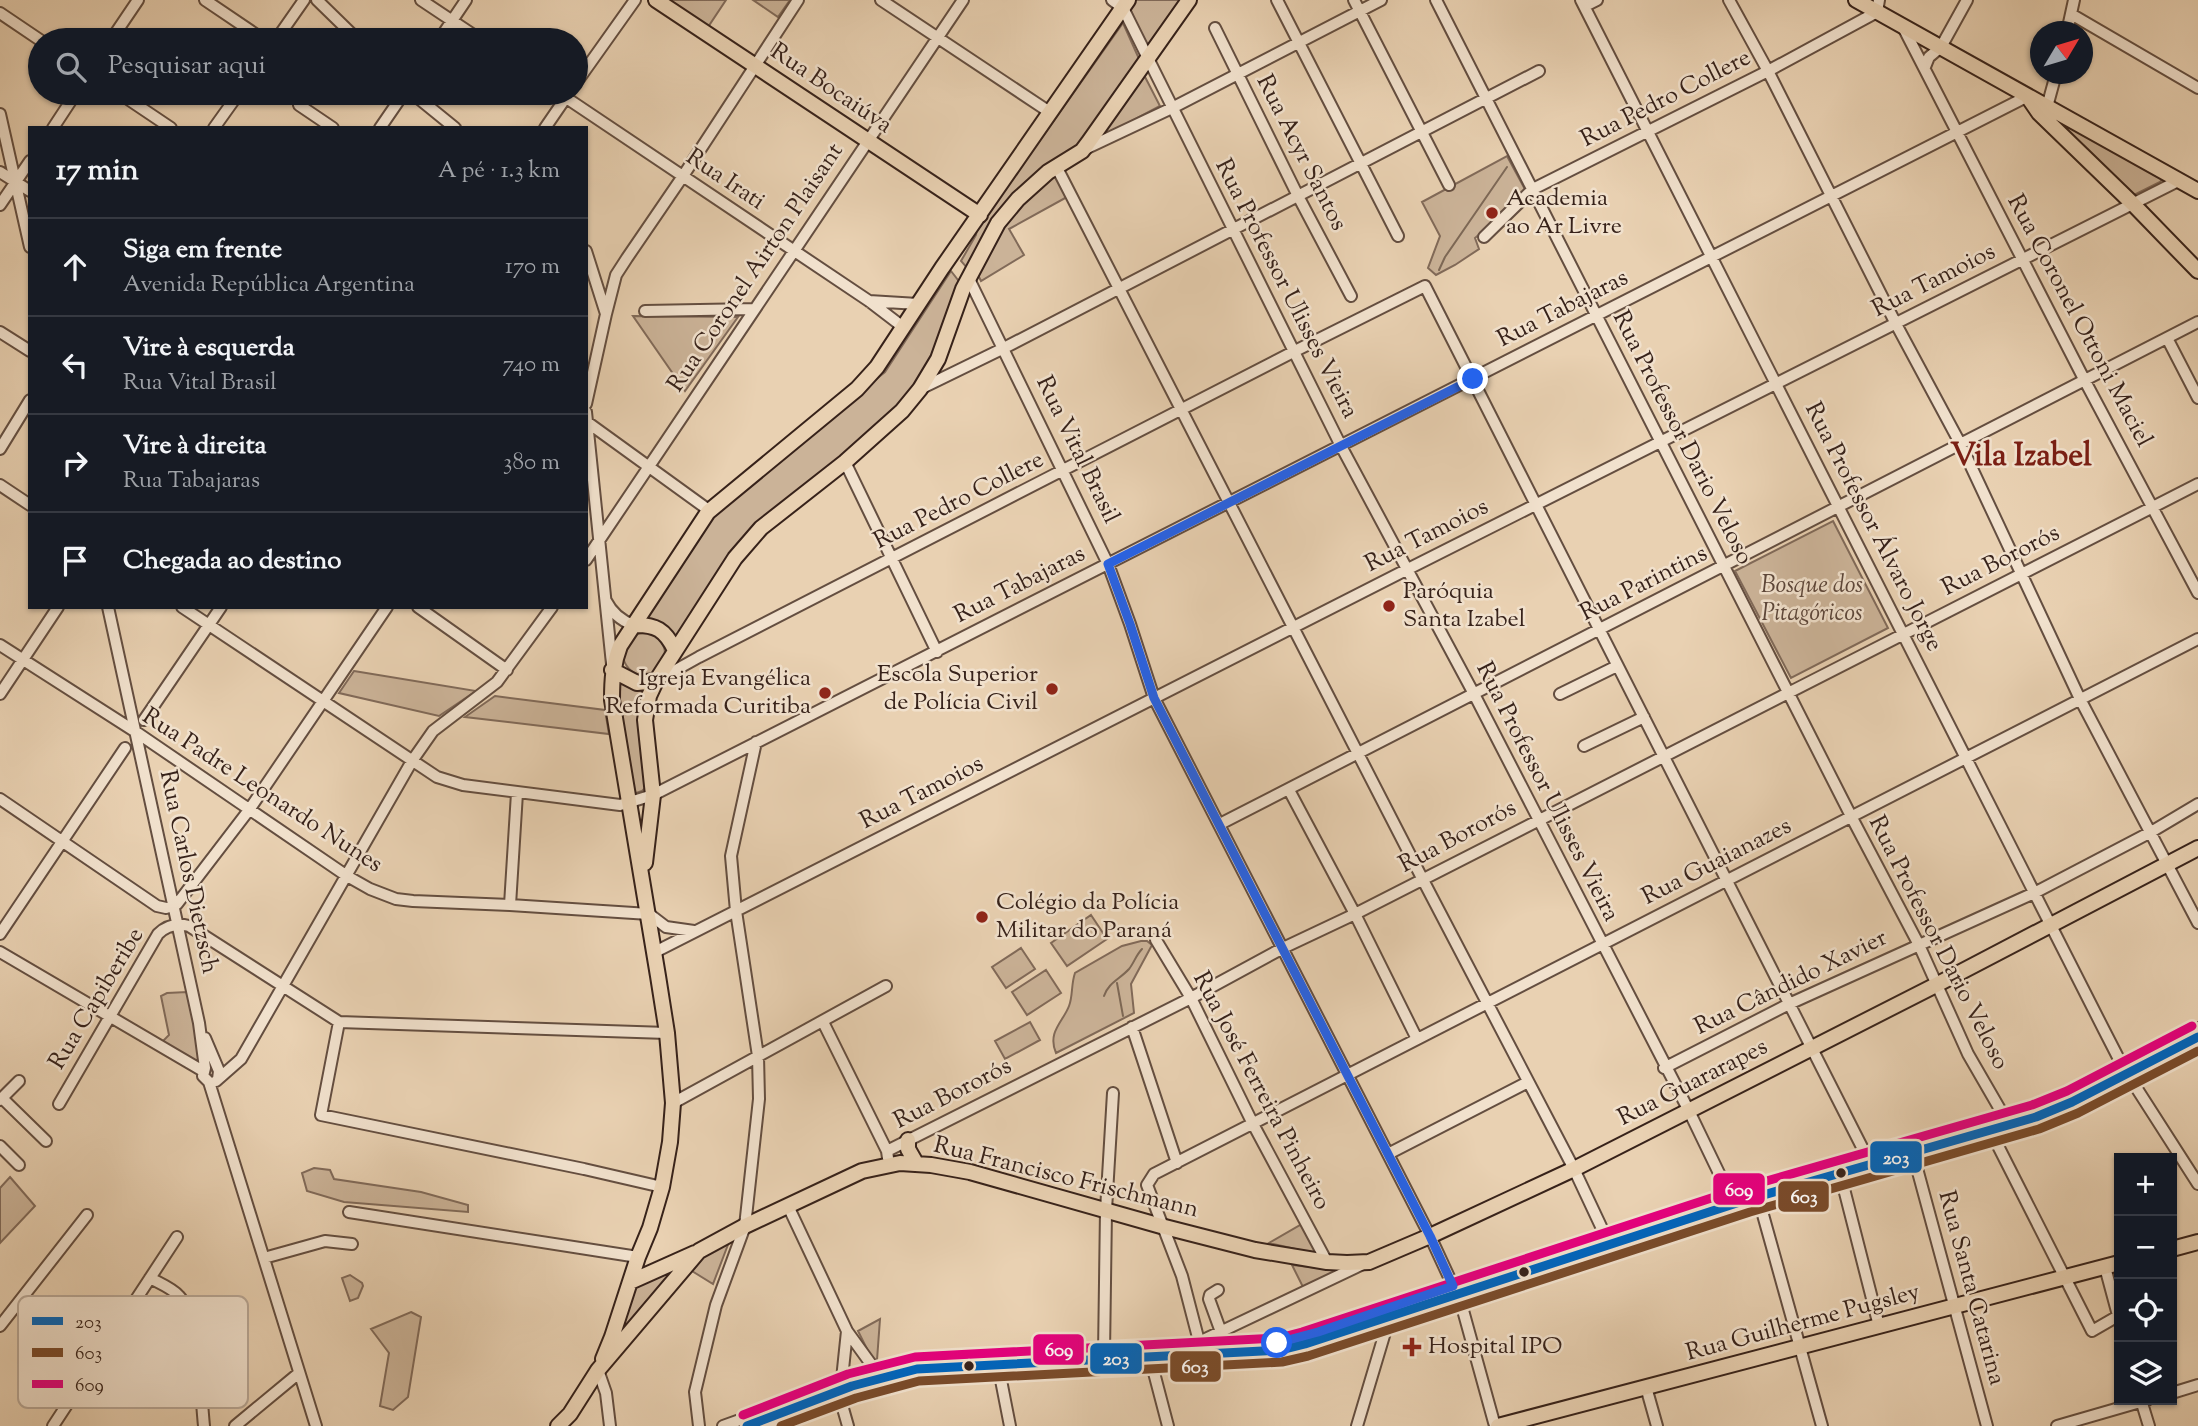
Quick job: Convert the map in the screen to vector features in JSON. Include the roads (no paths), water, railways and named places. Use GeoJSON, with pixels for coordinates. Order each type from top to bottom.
{"type":"FeatureCollection","features":[{"type":"Feature","properties":{"kind":"main road","name":"Rua Bocaiúva"},"geometry":{"type":"LineString","coordinates":[[656,0],[980,215]]}},
{"type":"Feature","properties":{"kind":"main road"},"geometry":{"type":"LineString","coordinates":[[643,878],[653,795],[645,720],[649,696],[675,650],[745,545],[761,528],[894,420],[920,389],[943,349],[966,283],[998,223],[1018,199],[1056,166],[1082,151],[1189,0]]}},
{"type":"Feature","properties":{"kind":"main road"},"geometry":{"type":"LineString","coordinates":[[1856,0],[1878,6],[1903,26],[2028,96],[2035,109],[2198,191]]}},
{"type":"Feature","properties":{"kind":"main road"},"geometry":{"type":"LineString","coordinates":[[598,1370],[650,1228],[662,1187],[673,1103],[667,1033],[655,952],[612,700],[612,670],[620,646],[710,511],[857,389],[877,367],[942,268],[1051,113],[1121,3]]}},
{"type":"Feature","properties":{"kind":"main road"},"geometry":{"type":"LineString","coordinates":[[2046,114],[2198,271]]}},
{"type":"Feature","properties":{"kind":"main road"},"geometry":{"type":"LineString","coordinates":[[956,251],[958,265],[966,283]]}},
{"type":"Feature","properties":{"kind":"main road"},"geometry":{"type":"LineString","coordinates":[[942,268],[954,271],[966,283]]}},
{"type":"Feature","properties":{"kind":"main road"},"geometry":{"type":"LineString","coordinates":[[634,625],[648,624],[657,628],[667,636],[675,650]]}},
{"type":"Feature","properties":{"kind":"main road"},"geometry":{"type":"LineString","coordinates":[[612,670],[637,683],[656,681]]}},
{"type":"Feature","properties":{"kind":"main road","name":"Rua Guararapes"},"geometry":{"type":"LineString","coordinates":[[1369,1262],[1574,1169],[2198,848]]}},
{"type":"Feature","properties":{"kind":"main road"},"geometry":{"type":"LineString","coordinates":[[908,1140],[908,1149],[916,1163]]}},
{"type":"Feature","properties":{"kind":"main road","name":"Rua Francisco Frischmann"},"geometry":{"type":"LineString","coordinates":[[558,1426],[570,1414],[598,1370],[699,1251],[888,1157],[970,1172],[1255,1250],[1327,1262],[1369,1262]]}},
{"type":"Feature","properties":{"kind":"main road"},"geometry":{"type":"LineString","coordinates":[[2177,1248],[2198,1242]]}},
{"type":"Feature","properties":{"kind":"main road"},"geometry":{"type":"LineString","coordinates":[[630,1282],[699,1251]]}},
{"type":"Feature","properties":{"kind":"main road","name":"Rua Guilherme Pugsley"},"geometry":{"type":"LineString","coordinates":[[1496,1426],[2112,1265]]}},
{"type":"Feature","properties":{"kind":"street"},"geometry":{"type":"LineString","coordinates":[[119,28],[138,0]]}},
{"type":"Feature","properties":{"kind":"street"},"geometry":{"type":"LineString","coordinates":[[205,0],[246,28]]}},
{"type":"Feature","properties":{"kind":"street"},"geometry":{"type":"LineString","coordinates":[[284,28],[304,0]]}},
{"type":"Feature","properties":{"kind":"street"},"geometry":{"type":"LineString","coordinates":[[317,0],[346,28]]}},
{"type":"Feature","properties":{"kind":"street"},"geometry":{"type":"LineString","coordinates":[[421,0],[463,28]]}},
{"type":"Feature","properties":{"kind":"street"},"geometry":{"type":"LineString","coordinates":[[447,28],[466,0]]}},
{"type":"Feature","properties":{"kind":"street"},"geometry":{"type":"LineString","coordinates":[[588,66],[635,0]]}},
{"type":"Feature","properties":{"kind":"street"},"geometry":{"type":"LineString","coordinates":[[588,395],[616,275],[798,0]]}},
{"type":"Feature","properties":{"kind":"street"},"geometry":{"type":"LineString","coordinates":[[881,0],[1051,113]]}},
{"type":"Feature","properties":{"kind":"street","name":"Rua Coronel Airton Plaisant"},"geometry":{"type":"LineString","coordinates":[[588,559],[962,0]]}},
{"type":"Feature","properties":{"kind":"street"},"geometry":{"type":"LineString","coordinates":[[1277,0],[1398,236]]}},
{"type":"Feature","properties":{"kind":"street"},"geometry":{"type":"LineString","coordinates":[[1353,0],[1449,185]]}},
{"type":"Feature","properties":{"kind":"street"},"geometry":{"type":"LineString","coordinates":[[1082,151],[1172,108],[1381,0]]}},
{"type":"Feature","properties":{"kind":"street","name":"Rua Professor Dario Veloso"},"geometry":{"type":"LineString","coordinates":[[1436,0],[1919,945],[1968,1054],[2005,1118]]}},
{"type":"Feature","properties":{"kind":"street"},"geometry":{"type":"LineString","coordinates":[[1583,3],[1597,0]]}},
{"type":"Feature","properties":{"kind":"street"},"geometry":{"type":"LineString","coordinates":[[1729,0],[1961,445],[2080,699],[2198,923]]}},
{"type":"Feature","properties":{"kind":"street"},"geometry":{"type":"LineString","coordinates":[[1925,67],[1928,57],[1941,47],[1967,0]]}},
{"type":"Feature","properties":{"kind":"street"},"geometry":{"type":"LineString","coordinates":[[2069,21],[2074,0]]}},
{"type":"Feature","properties":{"kind":"street","name":"Rua Professor Ulisses Vieira"},"geometry":{"type":"LineString","coordinates":[[1121,3],[1341,446],[1474,694],[1730,1196]]}},
{"type":"Feature","properties":{"kind":"street","name":"Rua Professor Álvaro Jorge"},"geometry":{"type":"LineString","coordinates":[[1583,3],[2050,926],[2127,1073],[2198,1184]]}},
{"type":"Feature","properties":{"kind":"street","name":"Rua Pedro Collere"},"geometry":{"type":"LineString","coordinates":[[1484,237],[1533,189],[1768,71],[1878,6]]}},
{"type":"Feature","properties":{"kind":"street"},"geometry":{"type":"LineString","coordinates":[[0,13],[28,32]]}},
{"type":"Feature","properties":{"kind":"street"},"geometry":{"type":"LineString","coordinates":[[2071,14],[2198,88]]}},
{"type":"Feature","properties":{"kind":"street","name":"Rua Coronel Ottoni Maciel"},"geometry":{"type":"LineString","coordinates":[[1903,26],[2085,381],[2198,593]]}},
{"type":"Feature","properties":{"kind":"street","name":"Rua Acyr Santos"},"geometry":{"type":"LineString","coordinates":[[1215,27],[1298,196],[1351,296]]}},
{"type":"Feature","properties":{"kind":"street"},"geometry":{"type":"LineString","coordinates":[[920,389],[1539,71]]}},
{"type":"Feature","properties":{"kind":"street"},"geometry":{"type":"LineString","coordinates":[[2046,114],[2054,84]]}},
{"type":"Feature","properties":{"kind":"street","name":"Rua Tabajaras"},"geometry":{"type":"LineString","coordinates":[[629,803],[653,795],[937,652],[2028,96]]}},
{"type":"Feature","properties":{"kind":"street"},"geometry":{"type":"LineString","coordinates":[[59,126],[70,105]]}},
{"type":"Feature","properties":{"kind":"street"},"geometry":{"type":"LineString","coordinates":[[137,105],[168,126]]}},
{"type":"Feature","properties":{"kind":"street"},"geometry":{"type":"LineString","coordinates":[[215,126],[230,105]]}},
{"type":"Feature","properties":{"kind":"street"},"geometry":{"type":"LineString","coordinates":[[299,105],[329,126]]}},
{"type":"Feature","properties":{"kind":"street"},"geometry":{"type":"LineString","coordinates":[[381,126],[396,105]]}},
{"type":"Feature","properties":{"kind":"street"},"geometry":{"type":"LineString","coordinates":[[427,105],[453,126]]}},
{"type":"Feature","properties":{"kind":"street"},"geometry":{"type":"LineString","coordinates":[[546,126],[558,105]]}},
{"type":"Feature","properties":{"kind":"street","name":"Rua Irati"},"geometry":{"type":"LineString","coordinates":[[580,105],[869,301],[903,327]]}},
{"type":"Feature","properties":{"kind":"street"},"geometry":{"type":"LineString","coordinates":[[0,114],[28,238]]}},
{"type":"Feature","properties":{"kind":"street"},"geometry":{"type":"LineString","coordinates":[[0,205],[28,164]]}},
{"type":"Feature","properties":{"kind":"street"},"geometry":{"type":"LineString","coordinates":[[1056,166],[1423,880],[1489,1003],[1605,1234]]}},
{"type":"Feature","properties":{"kind":"street"},"geometry":{"type":"LineString","coordinates":[[0,172],[28,190]]}},
{"type":"Feature","properties":{"kind":"street","name":"Rua Tamoios"},"geometry":{"type":"LineString","coordinates":[[655,952],[2180,180]]}},
{"type":"Feature","properties":{"kind":"street"},"geometry":{"type":"LineString","coordinates":[[588,257],[606,314]]}},
{"type":"Feature","properties":{"kind":"street","name":"Rua Vital Brasil"},"geometry":{"type":"LineString","coordinates":[[966,283],[1004,348],[1108,564],[1154,698],[1430,1236],[1461,1303],[1496,1426]]}},
{"type":"Feature","properties":{"kind":"street","name":"Rua Pedro Collere"},"geometry":{"type":"LineString","coordinates":[[656,681],[1425,286],[1473,379]]}},
{"type":"Feature","properties":{"kind":"street"},"geometry":{"type":"LineString","coordinates":[[869,301],[918,304]]}},
{"type":"Feature","properties":{"kind":"street"},"geometry":{"type":"LineString","coordinates":[[645,311],[754,309]]}},
{"type":"Feature","properties":{"kind":"street","name":"Rua Parintins"},"geometry":{"type":"LineString","coordinates":[[1220,824],[2198,322]]}},
{"type":"Feature","properties":{"kind":"street"},"geometry":{"type":"LineString","coordinates":[[0,331],[28,350]]}},
{"type":"Feature","properties":{"kind":"street"},"geometry":{"type":"LineString","coordinates":[[2167,338],[2198,398]]}},
{"type":"Feature","properties":{"kind":"street"},"geometry":{"type":"LineString","coordinates":[[588,347],[599,346]]}},
{"type":"Feature","properties":{"kind":"street"},"geometry":{"type":"LineString","coordinates":[[1473,379],[1867,1157]]}},
{"type":"Feature","properties":{"kind":"street"},"geometry":{"type":"LineString","coordinates":[[0,449],[28,403]]}},
{"type":"Feature","properties":{"kind":"street"},"geometry":{"type":"LineString","coordinates":[[588,423],[710,511]]}},
{"type":"Feature","properties":{"kind":"street"},"geometry":{"type":"LineString","coordinates":[[588,433],[612,670]]}},
{"type":"Feature","properties":{"kind":"street"},"geometry":{"type":"LineString","coordinates":[[845,462],[937,652]]}},
{"type":"Feature","properties":{"kind":"street","name":"Rua Bororós"},"geometry":{"type":"LineString","coordinates":[[888,1157],[908,1140],[2198,484]]}},
{"type":"Feature","properties":{"kind":"street"},"geometry":{"type":"LineString","coordinates":[[0,485],[28,504]]}},
{"type":"Feature","properties":{"kind":"street"},"geometry":{"type":"LineString","coordinates":[[588,564],[601,575]]}},
{"type":"Feature","properties":{"kind":"street"},"geometry":{"type":"LineString","coordinates":[[605,598],[618,618],[634,625]]}},
{"type":"Feature","properties":{"kind":"street"},"geometry":{"type":"LineString","coordinates":[[0,694],[57,609]]}},
{"type":"Feature","properties":{"kind":"street","name":"Rua Carlos Dietzsch"},"geometry":{"type":"LineString","coordinates":[[108,609],[199,1023],[208,1069],[203,1076],[215,1081],[222,1124],[316,1426]]}},
{"type":"Feature","properties":{"kind":"street"},"geometry":{"type":"LineString","coordinates":[[185,609],[437,777],[451,783],[517,793],[620,805],[629,803]]}},
{"type":"Feature","properties":{"kind":"street"},"geometry":{"type":"LineString","coordinates":[[144,720],[220,609]]}},
{"type":"Feature","properties":{"kind":"street"},"geometry":{"type":"LineString","coordinates":[[0,799],[157,906],[173,906],[183,900],[249,810],[386,609]]}},
{"type":"Feature","properties":{"kind":"street"},"geometry":{"type":"LineString","coordinates":[[421,609],[507,670]]}},
{"type":"Feature","properties":{"kind":"street"},"geometry":{"type":"LineString","coordinates":[[215,1081],[241,1059],[412,761],[433,731],[486,692],[507,670],[551,609]]}},
{"type":"Feature","properties":{"kind":"street","name":"Rua Guaianazes"},"geometry":{"type":"LineString","coordinates":[[1161,1226],[1147,1185],[1154,1174],[2198,639]]}},
{"type":"Feature","properties":{"kind":"street","name":"Rua Padre Leonardo Nunes"},"geometry":{"type":"LineString","coordinates":[[0,645],[136,732],[346,876],[370,889],[396,899],[413,901],[649,914]]}},
{"type":"Feature","properties":{"kind":"street"},"geometry":{"type":"LineString","coordinates":[[675,650],[685,659],[699,657]]}},
{"type":"Feature","properties":{"kind":"street"},"geometry":{"type":"LineString","coordinates":[[1560,694],[1617,666]]}},
{"type":"Feature","properties":{"kind":"street"},"geometry":{"type":"LineString","coordinates":[[1584,746],[1644,717]]}},
{"type":"Feature","properties":{"kind":"street"},"geometry":{"type":"LineString","coordinates":[[699,1426],[695,1392],[716,1305],[745,1226],[759,1099],[758,1056],[736,911],[731,856],[756,742]]}},
{"type":"Feature","properties":{"kind":"street"},"geometry":{"type":"LineString","coordinates":[[0,934],[125,748]]}},
{"type":"Feature","properties":{"kind":"street"},"geometry":{"type":"LineString","coordinates":[[1289,790],[1417,1039]]}},
{"type":"Feature","properties":{"kind":"street"},"geometry":{"type":"LineString","coordinates":[[510,905],[517,793]]}},
{"type":"Feature","properties":{"kind":"street","name":"Rua Cândido Xavier"},"geometry":{"type":"LineString","coordinates":[[1664,1068],[1789,1004],[2034,893],[2151,832],[2198,804]]}},
{"type":"Feature","properties":{"kind":"street"},"geometry":{"type":"LineString","coordinates":[[649,914],[666,927],[695,931]]}},
{"type":"Feature","properties":{"kind":"street"},"geometry":{"type":"LineString","coordinates":[[177,924],[189,926],[339,1022],[667,1033]]}},
{"type":"Feature","properties":{"kind":"street","name":"Rua Capiberibe"},"geometry":{"type":"LineString","coordinates":[[59,1104],[158,934],[177,924]]}},
{"type":"Feature","properties":{"kind":"street","name":"Rua José Ferreira Pinheiro"},"geometry":{"type":"LineString","coordinates":[[1156,940],[1191,998],[1253,1124],[1327,1262]]}},
{"type":"Feature","properties":{"kind":"street"},"geometry":{"type":"LineString","coordinates":[[0,952],[181,1058],[208,1069],[235,1065]]}},
{"type":"Feature","properties":{"kind":"street"},"geometry":{"type":"LineString","coordinates":[[673,1103],[886,986]]}},
{"type":"Feature","properties":{"kind":"street"},"geometry":{"type":"LineString","coordinates":[[339,1022],[321,1115],[584,1168],[662,1187]]}},
{"type":"Feature","properties":{"kind":"street"},"geometry":{"type":"LineString","coordinates":[[823,1022],[888,1157]]}},
{"type":"Feature","properties":{"kind":"street","name":"Rua Carlos Dietzsch"},"geometry":{"type":"LineString","coordinates":[[199,1023],[208,1069]]}},
{"type":"Feature","properties":{"kind":"street"},"geometry":{"type":"LineString","coordinates":[[1132,1027],[1177,1163]]}},
{"type":"Feature","properties":{"kind":"street"},"geometry":{"type":"LineString","coordinates":[[766,1426],[840,1398],[902,1379],[999,1370],[1277,1358],[1386,1329],[1615,1249],[1760,1204],[1994,1138],[2060,1116],[2198,1028]]}},
{"type":"Feature","properties":{"kind":"street"},"geometry":{"type":"LineString","coordinates":[[723,1426],[876,1371],[915,1362],[1277,1343],[1328,1329],[1605,1234],[2005,1118],[2198,1045]]}},
{"type":"Feature","properties":{"kind":"street"},"geometry":{"type":"LineString","coordinates":[[181,1058],[194,1054],[202,1047]]}},
{"type":"Feature","properties":{"kind":"street"},"geometry":{"type":"LineString","coordinates":[[19,1081],[1,1099],[47,1141]]}},
{"type":"Feature","properties":{"kind":"street"},"geometry":{"type":"LineString","coordinates":[[1388,1154],[1528,1082]]}},
{"type":"Feature","properties":{"kind":"street"},"geometry":{"type":"LineString","coordinates":[[1104,1354],[1105,1210],[1113,1093]]}},
{"type":"Feature","properties":{"kind":"street"},"geometry":{"type":"LineString","coordinates":[[1994,1138],[2092,1331],[2114,1320]]}},
{"type":"Feature","properties":{"kind":"street"},"geometry":{"type":"LineString","coordinates":[[0,1146],[19,1165]]}},
{"type":"Feature","properties":{"kind":"street","name":"Rua Santa Catarina"},"geometry":{"type":"LineString","coordinates":[[1915,1161],[1987,1426]]}},
{"type":"Feature","properties":{"kind":"street"},"geometry":{"type":"LineString","coordinates":[[1842,1181],[1879,1326]]}},
{"type":"Feature","properties":{"kind":"street"},"geometry":{"type":"LineString","coordinates":[[1730,1196],[1760,1204]]}},
{"type":"Feature","properties":{"kind":"street"},"geometry":{"type":"LineString","coordinates":[[1760,1204],[1822,1426]]}},
{"type":"Feature","properties":{"kind":"street"},"geometry":{"type":"LineString","coordinates":[[788,1206],[847,1331],[876,1371]]}},
{"type":"Feature","properties":{"kind":"street"},"geometry":{"type":"LineString","coordinates":[[349,1212],[638,1257]]}},
{"type":"Feature","properties":{"kind":"street"},"geometry":{"type":"LineString","coordinates":[[24,1296],[87,1215]]}},
{"type":"Feature","properties":{"kind":"street"},"geometry":{"type":"LineString","coordinates":[[1161,1226],[1182,1276],[1200,1345]]}},
{"type":"Feature","properties":{"kind":"street"},"geometry":{"type":"LineString","coordinates":[[138,1296],[177,1237]]}},
{"type":"Feature","properties":{"kind":"street"},"geometry":{"type":"LineString","coordinates":[[264,1258],[325,1241],[352,1244]]}},
{"type":"Feature","properties":{"kind":"street","name":"Rua Guararapes"},"geometry":{"type":"LineString","coordinates":[[1200,1345],[1221,1332],[1369,1262]]}},
{"type":"Feature","properties":{"kind":"street"},"geometry":{"type":"LineString","coordinates":[[150,1278],[180,1296]]}},
{"type":"Feature","properties":{"kind":"street"},"geometry":{"type":"LineString","coordinates":[[1218,1290],[1210,1295],[1209,1299],[1221,1332]]}},
{"type":"Feature","properties":{"kind":"street"},"geometry":{"type":"LineString","coordinates":[[0,1326],[18,1303]]}},
{"type":"Feature","properties":{"kind":"street"},"geometry":{"type":"LineString","coordinates":[[1357,1426],[1386,1329]]}},
{"type":"Feature","properties":{"kind":"street"},"geometry":{"type":"LineString","coordinates":[[847,1331],[840,1398],[848,1426]]}},
{"type":"Feature","properties":{"kind":"street"},"geometry":{"type":"LineString","coordinates":[[1152,1364],[1168,1426]]}},
{"type":"Feature","properties":{"kind":"street"},"geometry":{"type":"LineString","coordinates":[[598,1370],[606,1393],[610,1426]]}},
{"type":"Feature","properties":{"kind":"street"},"geometry":{"type":"LineString","coordinates":[[999,1370],[1010,1426]]}},
{"type":"Feature","properties":{"kind":"street"},"geometry":{"type":"LineString","coordinates":[[235,1426],[299,1373]]}},
{"type":"Feature","properties":{"kind":"street"},"geometry":{"type":"LineString","coordinates":[[2177,1391],[2198,1385]]}},
{"type":"Feature","properties":{"kind":"street"},"geometry":{"type":"LineString","coordinates":[[1646,1387],[1657,1426]]}},
{"type":"Feature","properties":{"kind":"street"},"geometry":{"type":"LineString","coordinates":[[2057,1426],[2126,1405]]}},
{"type":"Feature","properties":{"kind":"street"},"geometry":{"type":"LineString","coordinates":[[2144,1405],[2149,1426]]}},
{"type":"Feature","properties":{"kind":"street"},"geometry":{"type":"LineString","coordinates":[[53,1426],[65,1408]]}},
{"type":"Feature","properties":{"kind":"street"},"geometry":{"type":"LineString","coordinates":[[202,1408],[204,1426]]}},
{"type":"Feature","properties":{"kind":"waterway"},"geometry":{"type":"LineString","coordinates":[[1439,270],[1445,257],[1507,167]]}},
{"type":"Feature","properties":{"kind":"waterway"},"geometry":{"type":"LineString","coordinates":[[1104,996],[1111,984],[1129,969],[1142,949]]}},
{"type":"Feature","properties":{"kind":"waterway"},"geometry":{"type":"LineString","coordinates":[[1117,983],[1123,1016]]}},
{"type":"Feature","properties":{"kind":"place","name":"Academia ao Ar Livre"},"geometry":{"type":"Point","coordinates":[1492,213]}},
{"type":"Feature","properties":{"kind":"place","name":"Paróquia Santa Izabel"},"geometry":{"type":"Point","coordinates":[1389,606]}},
{"type":"Feature","properties":{"kind":"place","name":"Escola Superior de Polícia Civil"},"geometry":{"type":"Point","coordinates":[1052,689]}},
{"type":"Feature","properties":{"kind":"place","name":"Igreja Evangélica Reformada Curitiba"},"geometry":{"type":"Point","coordinates":[825,693]}},
{"type":"Feature","properties":{"kind":"place","name":"Colégio da Polícia Militar do Paraná"},"geometry":{"type":"Point","coordinates":[982,917]}},
{"type":"Feature","properties":{"kind":"place","name":"Hospital IPO"},"geometry":{"type":"Point","coordinates":[1412,1347]}},
{"type":"Feature","properties":{"kind":"district","name":"Vila Izabel"},"geometry":{"type":"Point","coordinates":[2021,457]}},
{"type":"Feature","properties":{"kind":"park label","name":"Bosque dos Pitagóricos"},"geometry":{"type":"Point","coordinates":[1812,600]}}]}
